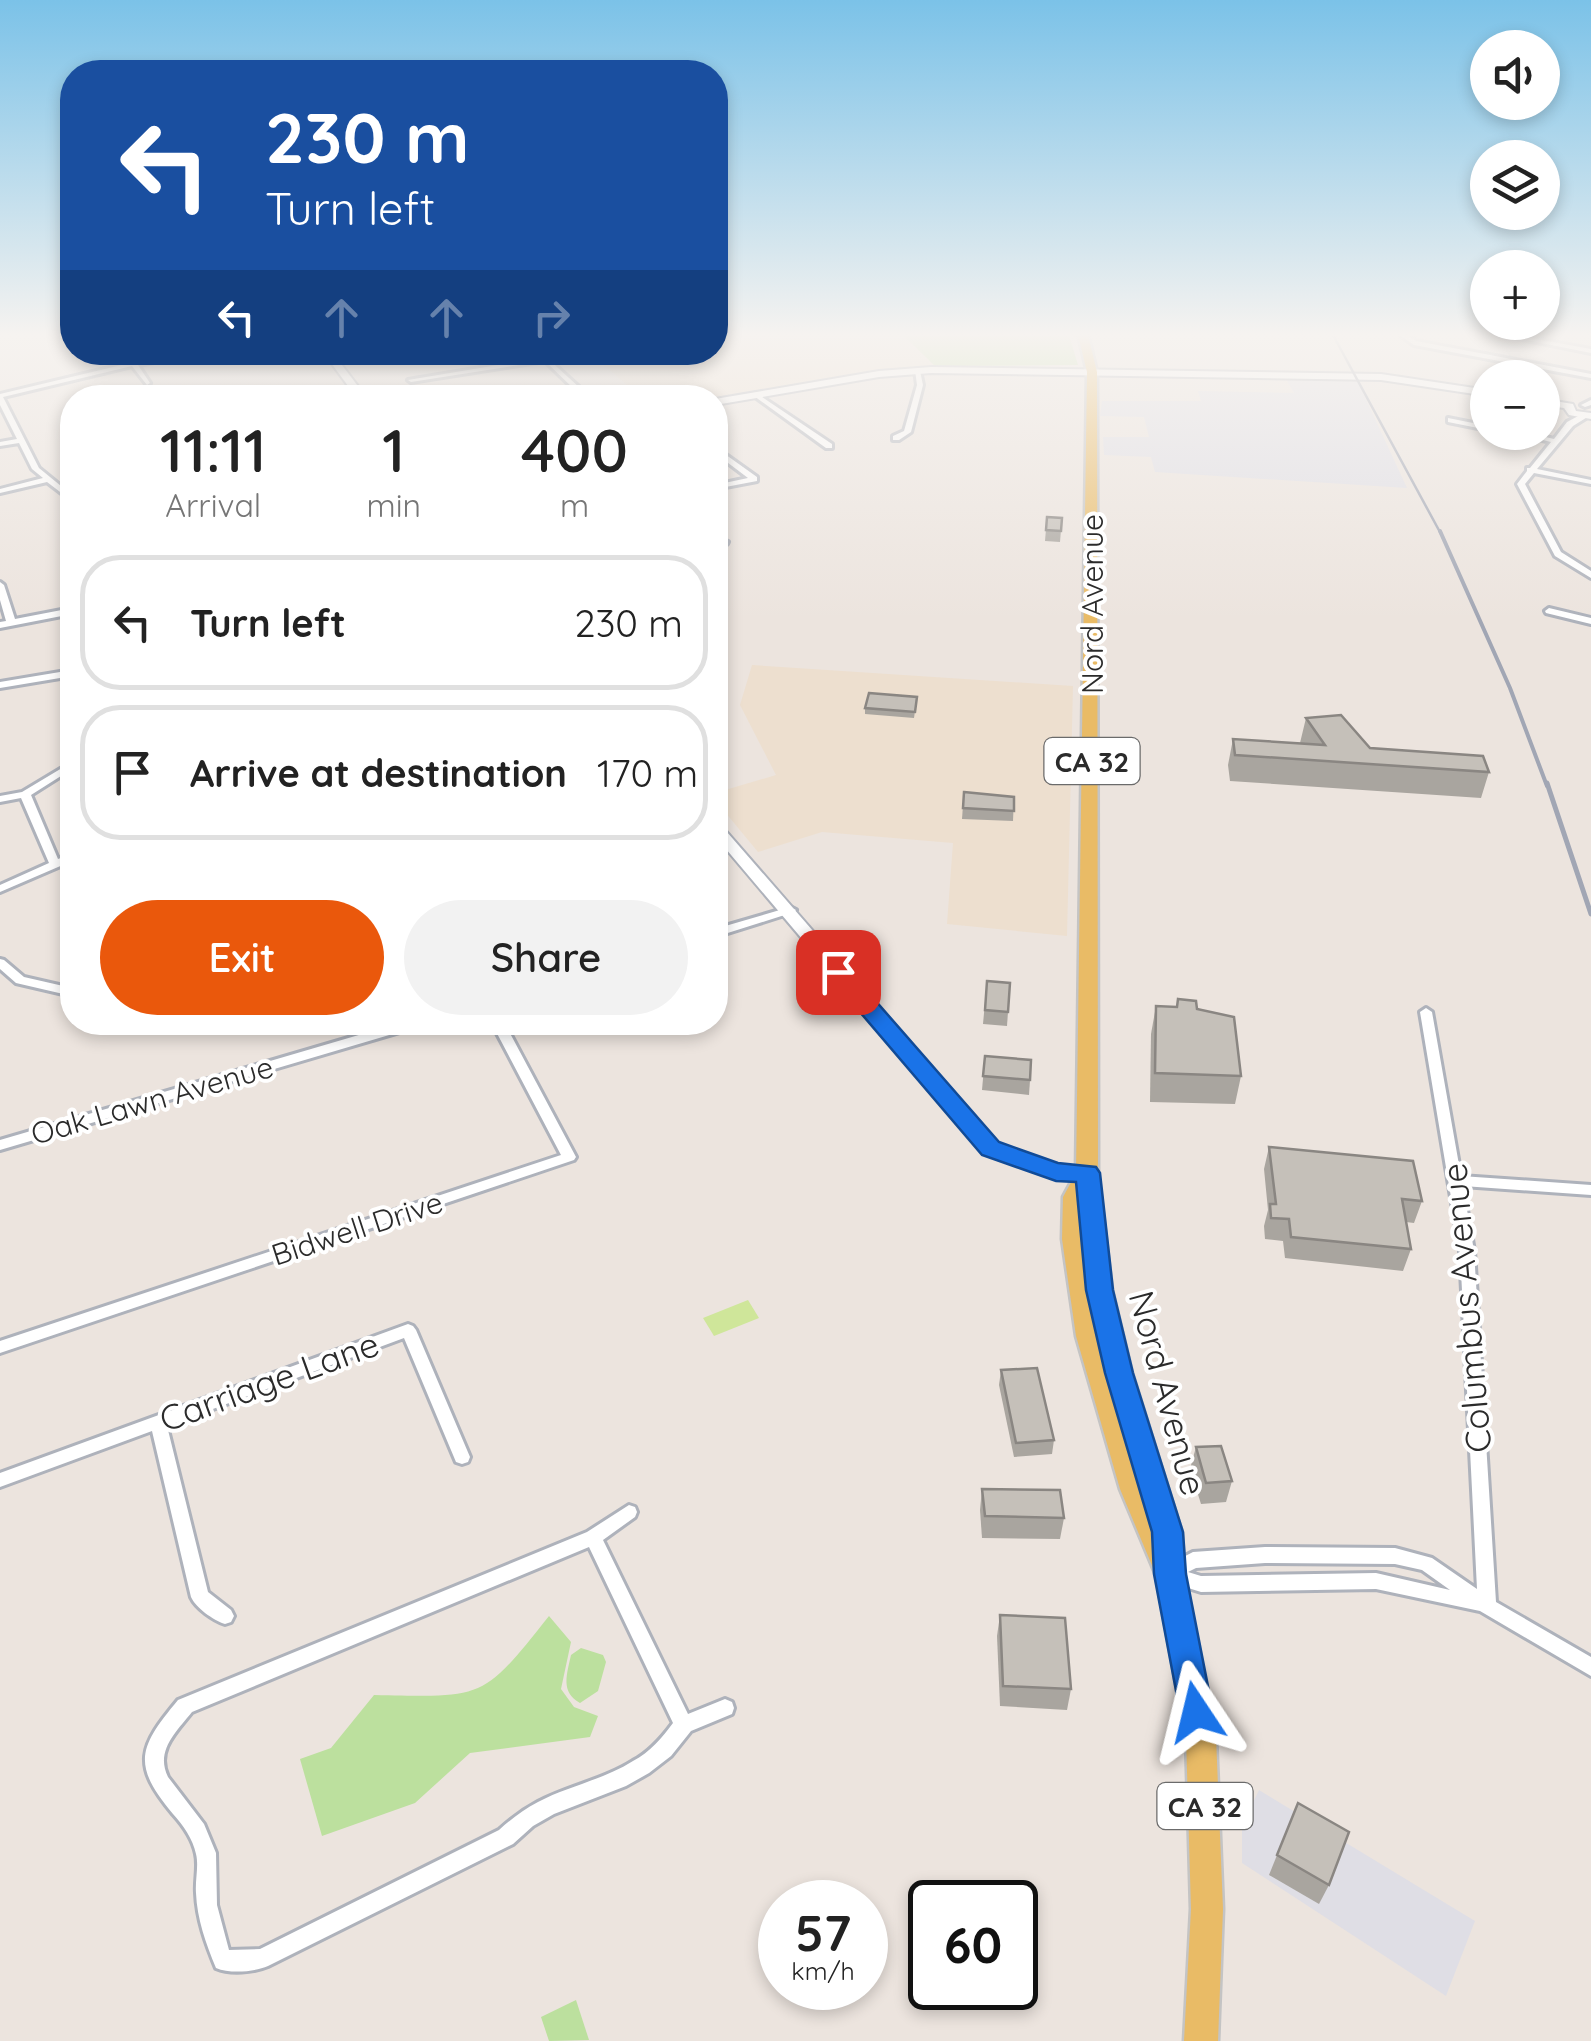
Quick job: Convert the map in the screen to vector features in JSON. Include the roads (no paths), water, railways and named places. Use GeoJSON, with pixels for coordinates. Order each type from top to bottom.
{"type":"FeatureCollection","features":[{"type":"Feature","properties":{"kind":"main road","name":"Nord Avenue"},"geometry":{"type":"LineString","coordinates":[[1092,430],[1088,1173],[1100,1290],[1119,1373],[1168,1532],[1170,1574],[1201,1737],[1207,1919],[1201,2041]]}},
{"type":"Feature","properties":{"kind":"street"},"geometry":{"type":"LineString","coordinates":[[17,430],[46,480],[60,490]]}},
{"type":"Feature","properties":{"kind":"street"},"geometry":{"type":"LineString","coordinates":[[806,430],[828,446]]}},
{"type":"Feature","properties":{"kind":"street"},"geometry":{"type":"LineString","coordinates":[[896,438],[907,430]]}},
{"type":"Feature","properties":{"kind":"street"},"geometry":{"type":"LineString","coordinates":[[0,444],[22,440]]}},
{"type":"Feature","properties":{"kind":"street"},"geometry":{"type":"LineString","coordinates":[[1547,450],[1521,484],[1558,554],[1591,575]]}},
{"type":"Feature","properties":{"kind":"street"},"geometry":{"type":"LineString","coordinates":[[728,459],[754,480],[728,485]]}},
{"type":"Feature","properties":{"kind":"street"},"geometry":{"type":"LineString","coordinates":[[1530,470],[1591,482]]}},
{"type":"Feature","properties":{"kind":"street"},"geometry":{"type":"LineString","coordinates":[[0,491],[46,480]]}},
{"type":"Feature","properties":{"kind":"street"},"geometry":{"type":"LineString","coordinates":[[0,585],[6,624],[60,613]]}},
{"type":"Feature","properties":{"kind":"street"},"geometry":{"type":"LineString","coordinates":[[1549,610],[1591,621]]}},
{"type":"Feature","properties":{"kind":"street"},"geometry":{"type":"LineString","coordinates":[[0,685],[60,675]]}},
{"type":"Feature","properties":{"kind":"street"},"geometry":{"type":"LineString","coordinates":[[0,799],[24,794],[60,772]]}},
{"type":"Feature","properties":{"kind":"street"},"geometry":{"type":"LineString","coordinates":[[24,794],[54,862]]}},
{"type":"Feature","properties":{"kind":"street"},"geometry":{"type":"LineString","coordinates":[[728,841],[990,1148],[1056,1172],[1088,1173]]}},
{"type":"Feature","properties":{"kind":"street"},"geometry":{"type":"LineString","coordinates":[[0,889],[60,860]]}},
{"type":"Feature","properties":{"kind":"street"},"geometry":{"type":"LineString","coordinates":[[728,929],[790,910]]}},
{"type":"Feature","properties":{"kind":"street"},"geometry":{"type":"LineString","coordinates":[[0,963],[20,980],[60,989]]}},
{"type":"Feature","properties":{"kind":"street","name":"Columbus Avenue"},"geometry":{"type":"LineString","coordinates":[[1426,1012],[1467,1250],[1486,1606]]}},
{"type":"Feature","properties":{"kind":"street","name":"Oak Lawn Avenue"},"geometry":{"type":"LineString","coordinates":[[0,1144],[375,1035]]}},
{"type":"Feature","properties":{"kind":"street","name":"Bidwell Drive"},"geometry":{"type":"LineString","coordinates":[[0,1347],[569,1158],[505,1035]]}},
{"type":"Feature","properties":{"kind":"street"},"geometry":{"type":"LineString","coordinates":[[1457,1181],[1591,1190]]}},
{"type":"Feature","properties":{"kind":"street","name":"Carriage Lane"},"geometry":{"type":"LineString","coordinates":[[0,1480],[408,1330],[462,1457]]}},
{"type":"Feature","properties":{"kind":"street"},"geometry":{"type":"LineString","coordinates":[[158,1422],[200,1596],[225,1616]]}},
{"type":"Feature","properties":{"kind":"street"},"geometry":{"type":"LineString","coordinates":[[628,1512],[592,1537],[185,1706],[162,1729],[153,1748],[154,1774],[206,1854],[209,1925],[223,1961],[261,1959],[506,1837],[524,1816],[650,1766],[668,1750],[684,1725],[725,1708]]}},
{"type":"Feature","properties":{"kind":"street"},"geometry":{"type":"LineString","coordinates":[[592,1537],[684,1725]]}},
{"type":"Feature","properties":{"kind":"street"},"geometry":{"type":"LineString","coordinates":[[1170,1574],[1194,1560],[1300,1554],[1395,1556],[1426,1563],[1486,1606],[1591,1667]]}},
{"type":"Feature","properties":{"kind":"street"},"geometry":{"type":"LineString","coordinates":[[1170,1574],[1201,1584],[1376,1581],[1486,1606]]}},
{"type":"Feature","properties":{"kind":"railway"},"geometry":{"type":"LineString","coordinates":[[1385,430],[1441,534]]}},
{"type":"Feature","properties":{"kind":"railway"},"geometry":{"type":"LineString","coordinates":[[1440,531],[1510,688],[1547,786]]}},
{"type":"Feature","properties":{"kind":"railway"},"geometry":{"type":"LineString","coordinates":[[1547,783],[1591,914]]}}]}
